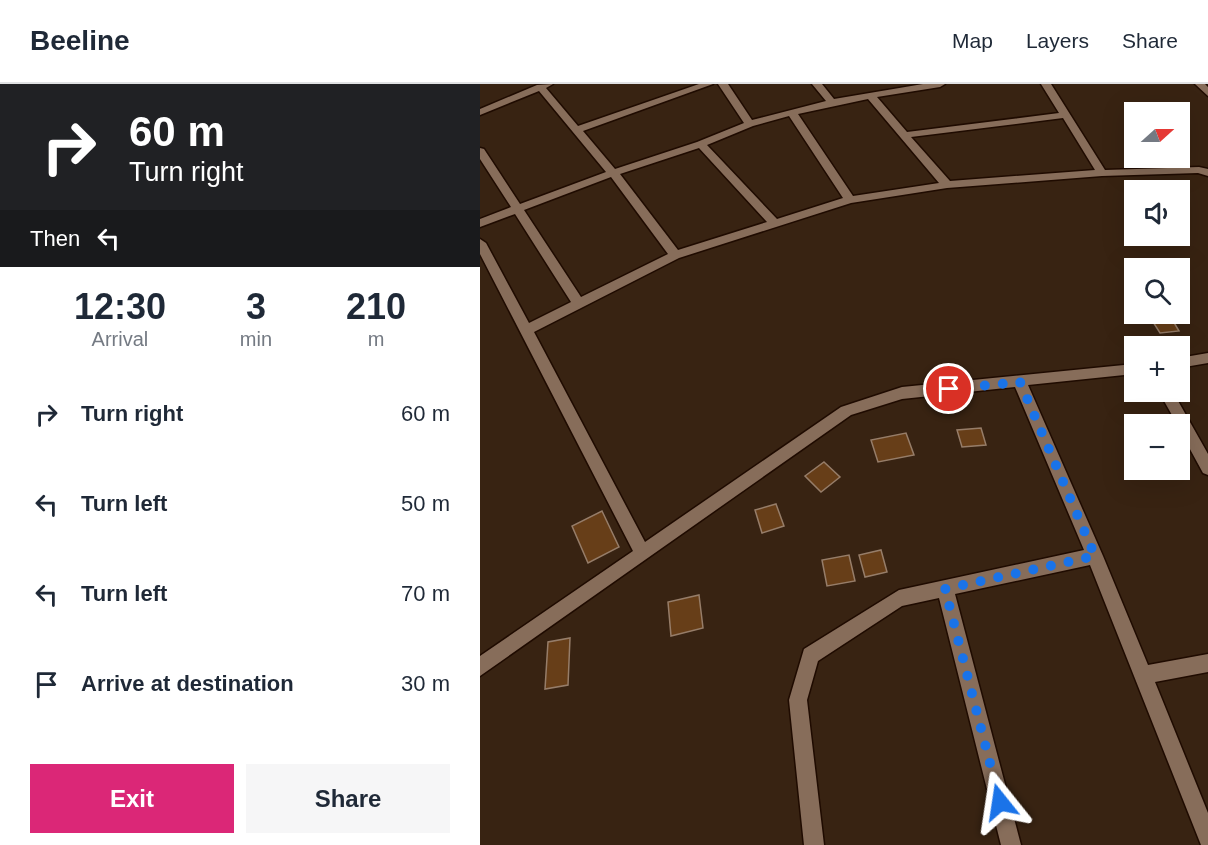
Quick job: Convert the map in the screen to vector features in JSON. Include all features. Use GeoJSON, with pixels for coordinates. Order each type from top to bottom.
{"type":"FeatureCollection","features":[{"type":"Feature","properties":{"kind":"street"},"geometry":{"type":"LineString","coordinates":[[576,130],[708,84]]}},
{"type":"Feature","properties":{"kind":"street"},"geometry":{"type":"LineString","coordinates":[[723,84],[750,124]]}},
{"type":"Feature","properties":{"kind":"street"},"geometry":{"type":"LineString","coordinates":[[818,84],[832,102]]}},
{"type":"Feature","properties":{"kind":"street"},"geometry":{"type":"LineString","coordinates":[[480,223],[613,173],[701,144],[750,124],[832,102],[940,84]]}},
{"type":"Feature","properties":{"kind":"street"},"geometry":{"type":"LineString","coordinates":[[1046,84],[1102,173]]}},
{"type":"Feature","properties":{"kind":"street"},"geometry":{"type":"LineString","coordinates":[[1200,84],[1208,93]]}},
{"type":"Feature","properties":{"kind":"street"},"geometry":{"type":"LineString","coordinates":[[480,112],[544,85],[576,130],[613,173],[675,255]]}},
{"type":"Feature","properties":{"kind":"street"},"geometry":{"type":"LineString","coordinates":[[871,96],[947,185]]}},
{"type":"Feature","properties":{"kind":"street"},"geometry":{"type":"LineString","coordinates":[[792,113],[850,200]]}},
{"type":"Feature","properties":{"kind":"street"},"geometry":{"type":"LineString","coordinates":[[904,135],[1065,115]]}},
{"type":"Feature","properties":{"kind":"street"},"geometry":{"type":"LineString","coordinates":[[701,144],[773,222]]}},
{"type":"Feature","properties":{"kind":"street"},"geometry":{"type":"LineString","coordinates":[[480,151],[578,302]]}},
{"type":"Feature","properties":{"kind":"street"},"geometry":{"type":"LineString","coordinates":[[527,330],[578,302],[675,255],[773,222],[850,200],[947,185],[1102,173],[1199,170],[1208,173]]}},
{"type":"Feature","properties":{"kind":"street"},"geometry":{"type":"LineString","coordinates":[[480,243],[642,552]]}},
{"type":"Feature","properties":{"kind":"street"},"geometry":{"type":"LineString","coordinates":[[1190,361],[1208,358]]}},
{"type":"Feature","properties":{"kind":"street"},"geometry":{"type":"LineString","coordinates":[[480,667],[846,411],[902,393],[1124,370]]}},
{"type":"Feature","properties":{"kind":"street"},"geometry":{"type":"LineString","coordinates":[[1020,382],[1095,556],[1208,838]]}},
{"type":"Feature","properties":{"kind":"street"},"geometry":{"type":"LineString","coordinates":[[1172,402],[1208,468]]}},
{"type":"Feature","properties":{"kind":"street"},"geometry":{"type":"LineString","coordinates":[[814,845],[798,700],[810,655],[899,598],[1095,556]]}},
{"type":"Feature","properties":{"kind":"street"},"geometry":{"type":"LineString","coordinates":[[945,589],[1011,845]]}},
{"type":"Feature","properties":{"kind":"street"},"geometry":{"type":"LineString","coordinates":[[1143,675],[1208,663]]}},
{"type":"Feature","properties":{"kind":"building"},"geometry":{"type":"Polygon","coordinates":[[[1154,324],[1175,324],[1179,331],[1160,333],[1154,324]]]}},
{"type":"Feature","properties":{"kind":"building"},"geometry":{"type":"Polygon","coordinates":[[[981,428],[986,445],[962,447],[957,430],[981,428]]]}},
{"type":"Feature","properties":{"kind":"building"},"geometry":{"type":"Polygon","coordinates":[[[906,433],[914,455],[878,462],[871,440],[906,433]]]}},
{"type":"Feature","properties":{"kind":"building"},"geometry":{"type":"Polygon","coordinates":[[[824,462],[840,477],[821,492],[805,476],[824,462]]]}},
{"type":"Feature","properties":{"kind":"building"},"geometry":{"type":"Polygon","coordinates":[[[776,504],[784,526],[762,533],[755,510],[776,504]]]}},
{"type":"Feature","properties":{"kind":"building"},"geometry":{"type":"Polygon","coordinates":[[[602,511],[619,547],[588,563],[572,526],[602,511]]]}},
{"type":"Feature","properties":{"kind":"building"},"geometry":{"type":"Polygon","coordinates":[[[881,550],[887,572],[865,577],[859,555],[881,550]]]}},
{"type":"Feature","properties":{"kind":"building"},"geometry":{"type":"Polygon","coordinates":[[[849,555],[855,581],[827,586],[822,560],[849,555]]]}},
{"type":"Feature","properties":{"kind":"building"},"geometry":{"type":"Polygon","coordinates":[[[699,595],[703,628],[671,636],[668,602],[699,595]]]}},
{"type":"Feature","properties":{"kind":"building"},"geometry":{"type":"Polygon","coordinates":[[[570,638],[568,685],[545,689],[548,642],[570,638]]]}},
{"type":"Feature","properties":{"kind":"route"},"geometry":{"type":"LineString","coordinates":[[949,389],[1020,382],[1095,556],[945,589],[1000,802]]}}]}
